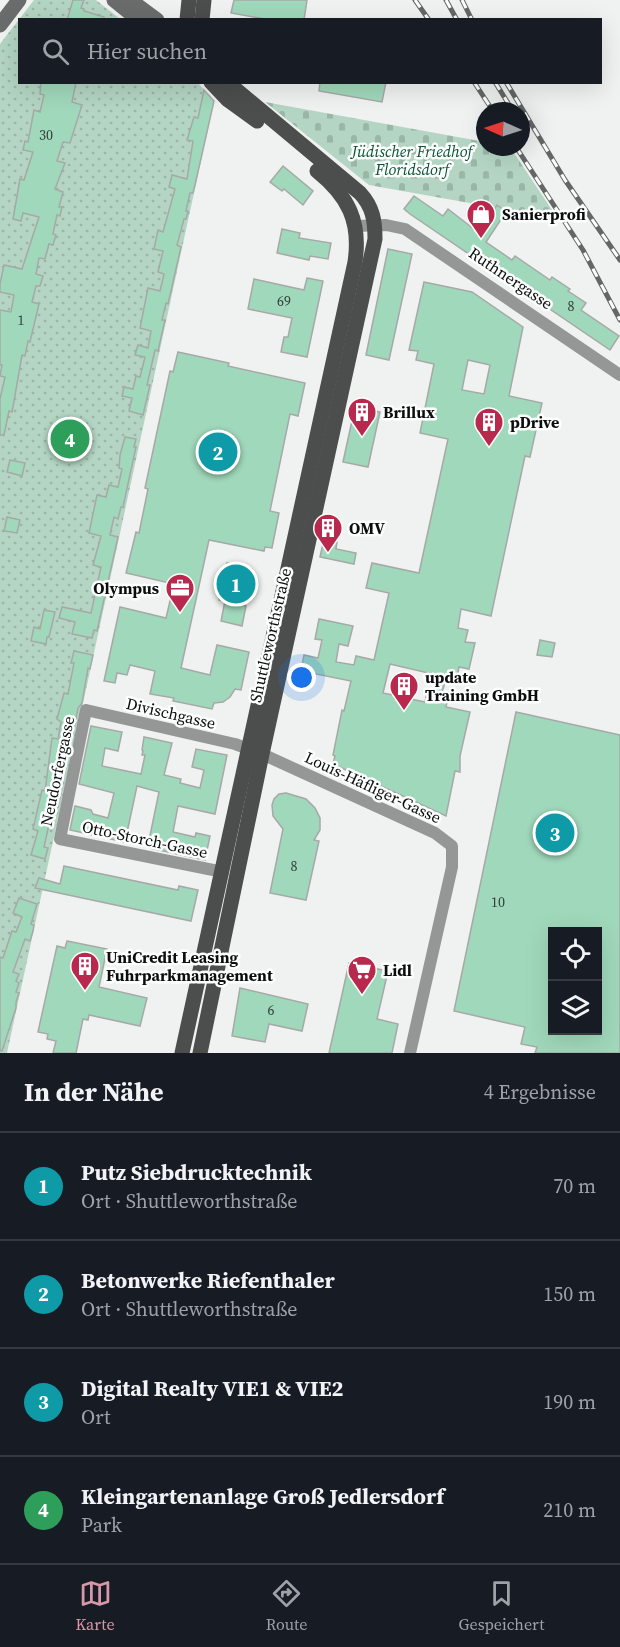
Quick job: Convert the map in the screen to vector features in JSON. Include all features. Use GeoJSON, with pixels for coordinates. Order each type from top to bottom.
{"type":"FeatureCollection","features":[{"type":"Feature","properties":{"kind":"main road"},"geometry":{"type":"LineString","coordinates":[[0,25],[19,0]]}},
{"type":"Feature","properties":{"kind":"main road"},"geometry":{"type":"LineString","coordinates":[[114,0],[136,18]]}},
{"type":"Feature","properties":{"kind":"main road"},"geometry":{"type":"LineString","coordinates":[[130,0],[154,18]]}},
{"type":"Feature","properties":{"kind":"main road"},"geometry":{"type":"LineString","coordinates":[[187,18],[189,0]]}},
{"type":"Feature","properties":{"kind":"main road"},"geometry":{"type":"LineString","coordinates":[[202,18],[204,0]]}},
{"type":"Feature","properties":{"kind":"main road"},"geometry":{"type":"LineString","coordinates":[[213,84],[228,100],[331,182],[345,199],[356,226]]}},
{"type":"Feature","properties":{"kind":"main road"},"geometry":{"type":"LineString","coordinates":[[229,84],[360,193],[369,205],[375,225]]}},
{"type":"Feature","properties":{"kind":"main road","name":"Shuttleworthstraße"},"geometry":{"type":"LineString","coordinates":[[182,1053],[223,872],[255,751],[366,283],[375,239],[375,225]]}},
{"type":"Feature","properties":{"kind":"main road","name":"Shuttleworthstraße"},"geometry":{"type":"LineString","coordinates":[[200,1053],[255,751],[355,262],[356,226]]}},
{"type":"Feature","properties":{"kind":"street","name":"Ruthnergasse"},"geometry":{"type":"LineString","coordinates":[[356,226],[375,225],[405,229],[620,375]]}},
{"type":"Feature","properties":{"kind":"street","name":"Divischgasse"},"geometry":{"type":"LineString","coordinates":[[86,710],[255,751]]}},
{"type":"Feature","properties":{"kind":"street","name":"Neudorfergasse"},"geometry":{"type":"LineString","coordinates":[[60,838],[86,710]]}},
{"type":"Feature","properties":{"kind":"street","name":"Louis-Häfliger-Gasse"},"geometry":{"type":"LineString","coordinates":[[255,751],[435,833],[452,846],[452,867],[410,1053]]}},
{"type":"Feature","properties":{"kind":"street","name":"Otto-Storch-Gasse"},"geometry":{"type":"LineString","coordinates":[[60,838],[223,872]]}},
{"type":"Feature","properties":{"kind":"green space"},"geometry":{"type":"Polygon","coordinates":[[[34,0],[96,0],[119,18],[20,18],[34,0]]]}},
{"type":"Feature","properties":{"kind":"green space"},"geometry":{"type":"Polygon","coordinates":[[[18,21],[18,84],[199,84],[214,101],[7,1053],[0,1053],[0,44],[18,21]]]}},
{"type":"Feature","properties":{"kind":"green space","name":"Jüdischer Friedhof Floridsdorf"},"geometry":{"type":"Polygon","coordinates":[[[265,102],[476,140],[476,156],[516,156],[558,219],[369,185],[265,102]]]}},
{"type":"Feature","properties":{"kind":"building"},"geometry":{"type":"Polygon","coordinates":[[[73,0],[84,0],[81,8],[84,11],[104,17],[104,18],[68,18],[73,0]]]}},
{"type":"Feature","properties":{"kind":"building"},"geometry":{"type":"Polygon","coordinates":[[[234,0],[307,0],[304,18],[259,18],[231,13],[234,0]]]}},
{"type":"Feature","properties":{"kind":"building"},"geometry":{"type":"Polygon","coordinates":[[[41,84],[76,84],[72,102],[82,105],[70,143],[63,142],[57,161],[65,163],[55,189],[63,192],[59,207],[62,207],[60,216],[57,215],[53,245],[49,244],[45,259],[39,258],[36,274],[43,276],[40,286],[36,286],[32,302],[39,304],[30,342],[28,341],[25,356],[22,355],[12,412],[9,411],[4,435],[0,435],[0,399],[5,377],[0,376],[2,365],[0,365],[0,310],[11,312],[14,295],[0,292],[0,284],[4,265],[22,269],[39,217],[23,213],[21,221],[13,219],[20,179],[24,180],[33,152],[23,150],[25,141],[28,142],[34,110],[40,112],[44,95],[40,94],[41,84]]]}},
{"type":"Feature","properties":{"kind":"building"},"geometry":{"type":"Polygon","coordinates":[[[320,84],[386,84],[382,102],[319,91],[320,84]]]}},
{"type":"Feature","properties":{"kind":"building"},"geometry":{"type":"Polygon","coordinates":[[[204,90],[214,101],[193,193],[190,193],[186,219],[184,219],[177,245],[181,247],[162,320],[165,320],[158,351],[155,350],[147,385],[150,385],[143,415],[129,411],[132,398],[122,396],[124,387],[133,389],[136,376],[140,377],[145,357],[135,355],[138,345],[148,348],[151,331],[140,328],[148,288],[160,291],[164,274],[158,272],[163,251],[154,249],[158,230],[163,232],[175,189],[169,187],[172,175],[187,179],[193,141],[187,140],[194,117],[198,118],[204,90]]]}},
{"type":"Feature","properties":{"kind":"building"},"geometry":{"type":"Polygon","coordinates":[[[283,166],[313,191],[303,205],[284,189],[282,191],[270,182],[283,166]]]}},
{"type":"Feature","properties":{"kind":"building"},"geometry":{"type":"Polygon","coordinates":[[[414,196],[443,216],[448,209],[479,233],[497,205],[506,212],[486,242],[512,260],[515,256],[550,280],[552,277],[570,289],[568,291],[586,303],[581,310],[619,336],[610,350],[410,214],[404,209],[414,196]]]}},
{"type":"Feature","properties":{"kind":"building"},"geometry":{"type":"Polygon","coordinates":[[[282,229],[300,233],[299,238],[331,243],[328,259],[310,256],[309,260],[277,253],[282,229]]]}},
{"type":"Feature","properties":{"kind":"building"},"geometry":{"type":"Polygon","coordinates":[[[388,249],[412,254],[389,360],[366,355],[388,249]]]}},
{"type":"Feature","properties":{"kind":"building"},"geometry":{"type":"Polygon","coordinates":[[[307,278],[323,281],[307,357],[281,352],[284,337],[288,337],[292,318],[248,309],[254,279],[304,290],[307,278]]]}},
{"type":"Feature","properties":{"kind":"building"},"geometry":{"type":"Polygon","coordinates":[[[424,282],[472,292],[523,327],[509,396],[542,403],[530,457],[525,456],[491,616],[461,609],[458,628],[468,630],[465,642],[475,643],[469,669],[459,667],[457,679],[447,677],[441,695],[448,697],[446,707],[470,712],[460,756],[460,772],[455,771],[446,816],[333,764],[342,710],[344,711],[351,681],[301,671],[304,655],[318,658],[322,640],[315,639],[319,619],[353,626],[348,646],[339,644],[336,662],[354,665],[356,656],[374,660],[389,593],[366,588],[372,563],[419,573],[448,439],[420,433],[434,364],[416,360],[418,351],[409,350],[424,282]],[[468,360],[462,390],[484,394],[490,365],[468,360]],[[390,664],[383,693],[425,702],[427,692],[435,694],[437,675],[390,664]]]}},
{"type":"Feature","properties":{"kind":"building"},"geometry":{"type":"Polygon","coordinates":[[[178,352],[305,383],[298,416],[290,414],[270,511],[279,513],[272,548],[265,547],[264,551],[209,540],[181,668],[210,675],[217,645],[249,652],[241,690],[235,689],[223,702],[214,703],[212,709],[150,694],[155,671],[130,665],[127,675],[117,673],[115,683],[104,681],[120,607],[166,618],[174,584],[126,573],[136,532],[139,533],[148,489],[145,488],[170,371],[173,372],[178,352]]]}},
{"type":"Feature","properties":{"kind":"building","name":"Brillux"},"geometry":{"type":"Polygon","coordinates":[[[355,407],[380,412],[368,467],[343,462],[355,407]]]}},
{"type":"Feature","properties":{"kind":"building"},"geometry":{"type":"Polygon","coordinates":[[[125,437],[136,439],[134,447],[136,447],[123,507],[121,507],[118,519],[114,517],[110,535],[118,537],[97,631],[94,630],[92,638],[72,634],[75,622],[59,618],[62,607],[91,613],[101,567],[93,565],[101,536],[89,533],[97,495],[106,497],[109,485],[118,487],[122,469],[119,468],[120,455],[125,437]]]}},
{"type":"Feature","properties":{"kind":"building"},"geometry":{"type":"Polygon","coordinates":[[[10,460],[25,463],[22,476],[7,472],[10,460]]]}},
{"type":"Feature","properties":{"kind":"building"},"geometry":{"type":"Polygon","coordinates":[[[7,517],[20,520],[17,533],[4,531],[7,517]]]}},
{"type":"Feature","properties":{"kind":"building"},"geometry":{"type":"Polygon","coordinates":[[[324,539],[337,542],[336,549],[356,553],[354,564],[320,557],[324,539]]]}},
{"type":"Feature","properties":{"kind":"building"},"geometry":{"type":"Polygon","coordinates":[[[227,563],[252,569],[242,626],[221,621],[225,601],[219,600],[227,563]]]}},
{"type":"Feature","properties":{"kind":"building"},"geometry":{"type":"Polygon","coordinates":[[[44,610],[55,612],[46,644],[31,641],[34,627],[40,629],[44,610]]]}},
{"type":"Feature","properties":{"kind":"building"},"geometry":{"type":"Polygon","coordinates":[[[540,640],[555,643],[552,657],[537,655],[540,640]]]}},
{"type":"Feature","properties":{"kind":"building"},"geometry":{"type":"Polygon","coordinates":[[[74,651],[93,655],[73,734],[68,733],[61,767],[65,772],[58,807],[55,806],[50,820],[44,847],[48,848],[45,859],[31,855],[38,831],[33,829],[42,790],[45,791],[52,738],[58,739],[61,722],[57,719],[64,693],[68,694],[74,651]]]}},
{"type":"Feature","properties":{"kind":"building"},"geometry":{"type":"Polygon","coordinates":[[[516,712],[620,735],[620,1053],[535,1053],[537,1047],[521,1044],[525,1027],[454,1011],[516,712]]]}},
{"type":"Feature","properties":{"kind":"building"},"geometry":{"type":"Polygon","coordinates":[[[91,726],[122,732],[118,751],[105,748],[102,766],[141,774],[145,755],[142,755],[144,737],[172,743],[164,775],[181,779],[180,783],[200,788],[204,770],[192,767],[196,749],[227,755],[215,814],[178,806],[173,832],[195,837],[196,833],[210,836],[205,860],[150,848],[148,845],[159,792],[137,786],[125,842],[70,830],[75,806],[108,818],[114,793],[79,784],[91,726]]]}},
{"type":"Feature","properties":{"kind":"building"},"geometry":{"type":"Polygon","coordinates":[[[286,793],[306,799],[315,808],[320,818],[320,830],[314,840],[319,841],[306,900],[270,893],[283,829],[273,816],[272,805],[279,794],[286,793]]]}},
{"type":"Feature","properties":{"kind":"building"},"geometry":{"type":"Polygon","coordinates":[[[64,866],[178,890],[179,886],[198,890],[191,921],[35,888],[39,878],[60,884],[64,866]]]}},
{"type":"Feature","properties":{"kind":"building"},"geometry":{"type":"Polygon","coordinates":[[[19,898],[37,904],[31,924],[34,925],[30,941],[25,939],[13,972],[19,974],[16,981],[19,983],[16,992],[19,993],[2,1051],[0,1051],[0,957],[3,958],[12,931],[16,932],[22,917],[13,913],[19,898]]]}},
{"type":"Feature","properties":{"kind":"building","name":"UniCredit Leasing Fuhrparkmanagement"},"geometry":{"type":"Polygon","coordinates":[[[67,941],[107,949],[99,987],[147,998],[140,1026],[89,1015],[88,1020],[83,1019],[76,1053],[53,1053],[56,1041],[47,1039],[48,1034],[38,1032],[57,946],[65,948],[67,941]]]}},
{"type":"Feature","properties":{"kind":"building","name":"Lidl"},"geometry":{"type":"Polygon","coordinates":[[[349,963],[388,971],[377,1019],[398,1024],[392,1053],[329,1053],[349,963]]]}},
{"type":"Feature","properties":{"kind":"building"},"geometry":{"type":"Polygon","coordinates":[[[240,988],[308,1004],[302,1031],[269,1024],[265,1042],[232,1036],[240,988]]]}},
{"type":"Feature","properties":{"kind":"railway"},"geometry":{"type":"LineString","coordinates":[[415,0],[428,18]]}},
{"type":"Feature","properties":{"kind":"railway"},"geometry":{"type":"LineString","coordinates":[[446,0],[456,18]]}},
{"type":"Feature","properties":{"kind":"railway"},"geometry":{"type":"LineString","coordinates":[[462,0],[471,18]]}},
{"type":"Feature","properties":{"kind":"railway"},"geometry":{"type":"LineString","coordinates":[[475,84],[487,102]]}},
{"type":"Feature","properties":{"kind":"railway"},"geometry":{"type":"LineString","coordinates":[[496,84],[507,102]]}},
{"type":"Feature","properties":{"kind":"railway"},"geometry":{"type":"LineString","coordinates":[[507,84],[565,180],[620,260]]}},
{"type":"Feature","properties":{"kind":"railway"},"geometry":{"type":"LineString","coordinates":[[522,156],[583,250],[620,320]]}},
{"type":"Feature","properties":{"kind":"place","name":"Sanierprofi"},"geometry":{"type":"Point","coordinates":[481,240]}},
{"type":"Feature","properties":{"kind":"place","name":"Brillux"},"geometry":{"type":"Point","coordinates":[362,438]}},
{"type":"Feature","properties":{"kind":"place","name":"Kleingartenanlage Groß Jedlersdorf"},"geometry":{"type":"Point","coordinates":[70,439]}},
{"type":"Feature","properties":{"kind":"place","name":"pDrive"},"geometry":{"type":"Point","coordinates":[489,448]}},
{"type":"Feature","properties":{"kind":"place","name":"Betonwerke Riefenthaler"},"geometry":{"type":"Point","coordinates":[218,452]}},
{"type":"Feature","properties":{"kind":"place","name":"OMV"},"geometry":{"type":"Point","coordinates":[328,554]}},
{"type":"Feature","properties":{"kind":"place","name":"Putz Siebdrucktechnik"},"geometry":{"type":"Point","coordinates":[236,584]}},
{"type":"Feature","properties":{"kind":"place","name":"Olympus"},"geometry":{"type":"Point","coordinates":[180,614]}},
{"type":"Feature","properties":{"kind":"place","name":"update Training GmbH"},"geometry":{"type":"Point","coordinates":[404,712]}},
{"type":"Feature","properties":{"kind":"place","name":"Digital Realty VIE1 & VIE2"},"geometry":{"type":"Point","coordinates":[555,833]}},
{"type":"Feature","properties":{"kind":"place","name":"UniCredit Leasing Fuhrparkmanagement"},"geometry":{"type":"Point","coordinates":[85,992]}},
{"type":"Feature","properties":{"kind":"place","name":"Lidl"},"geometry":{"type":"Point","coordinates":[362,996]}}]}
